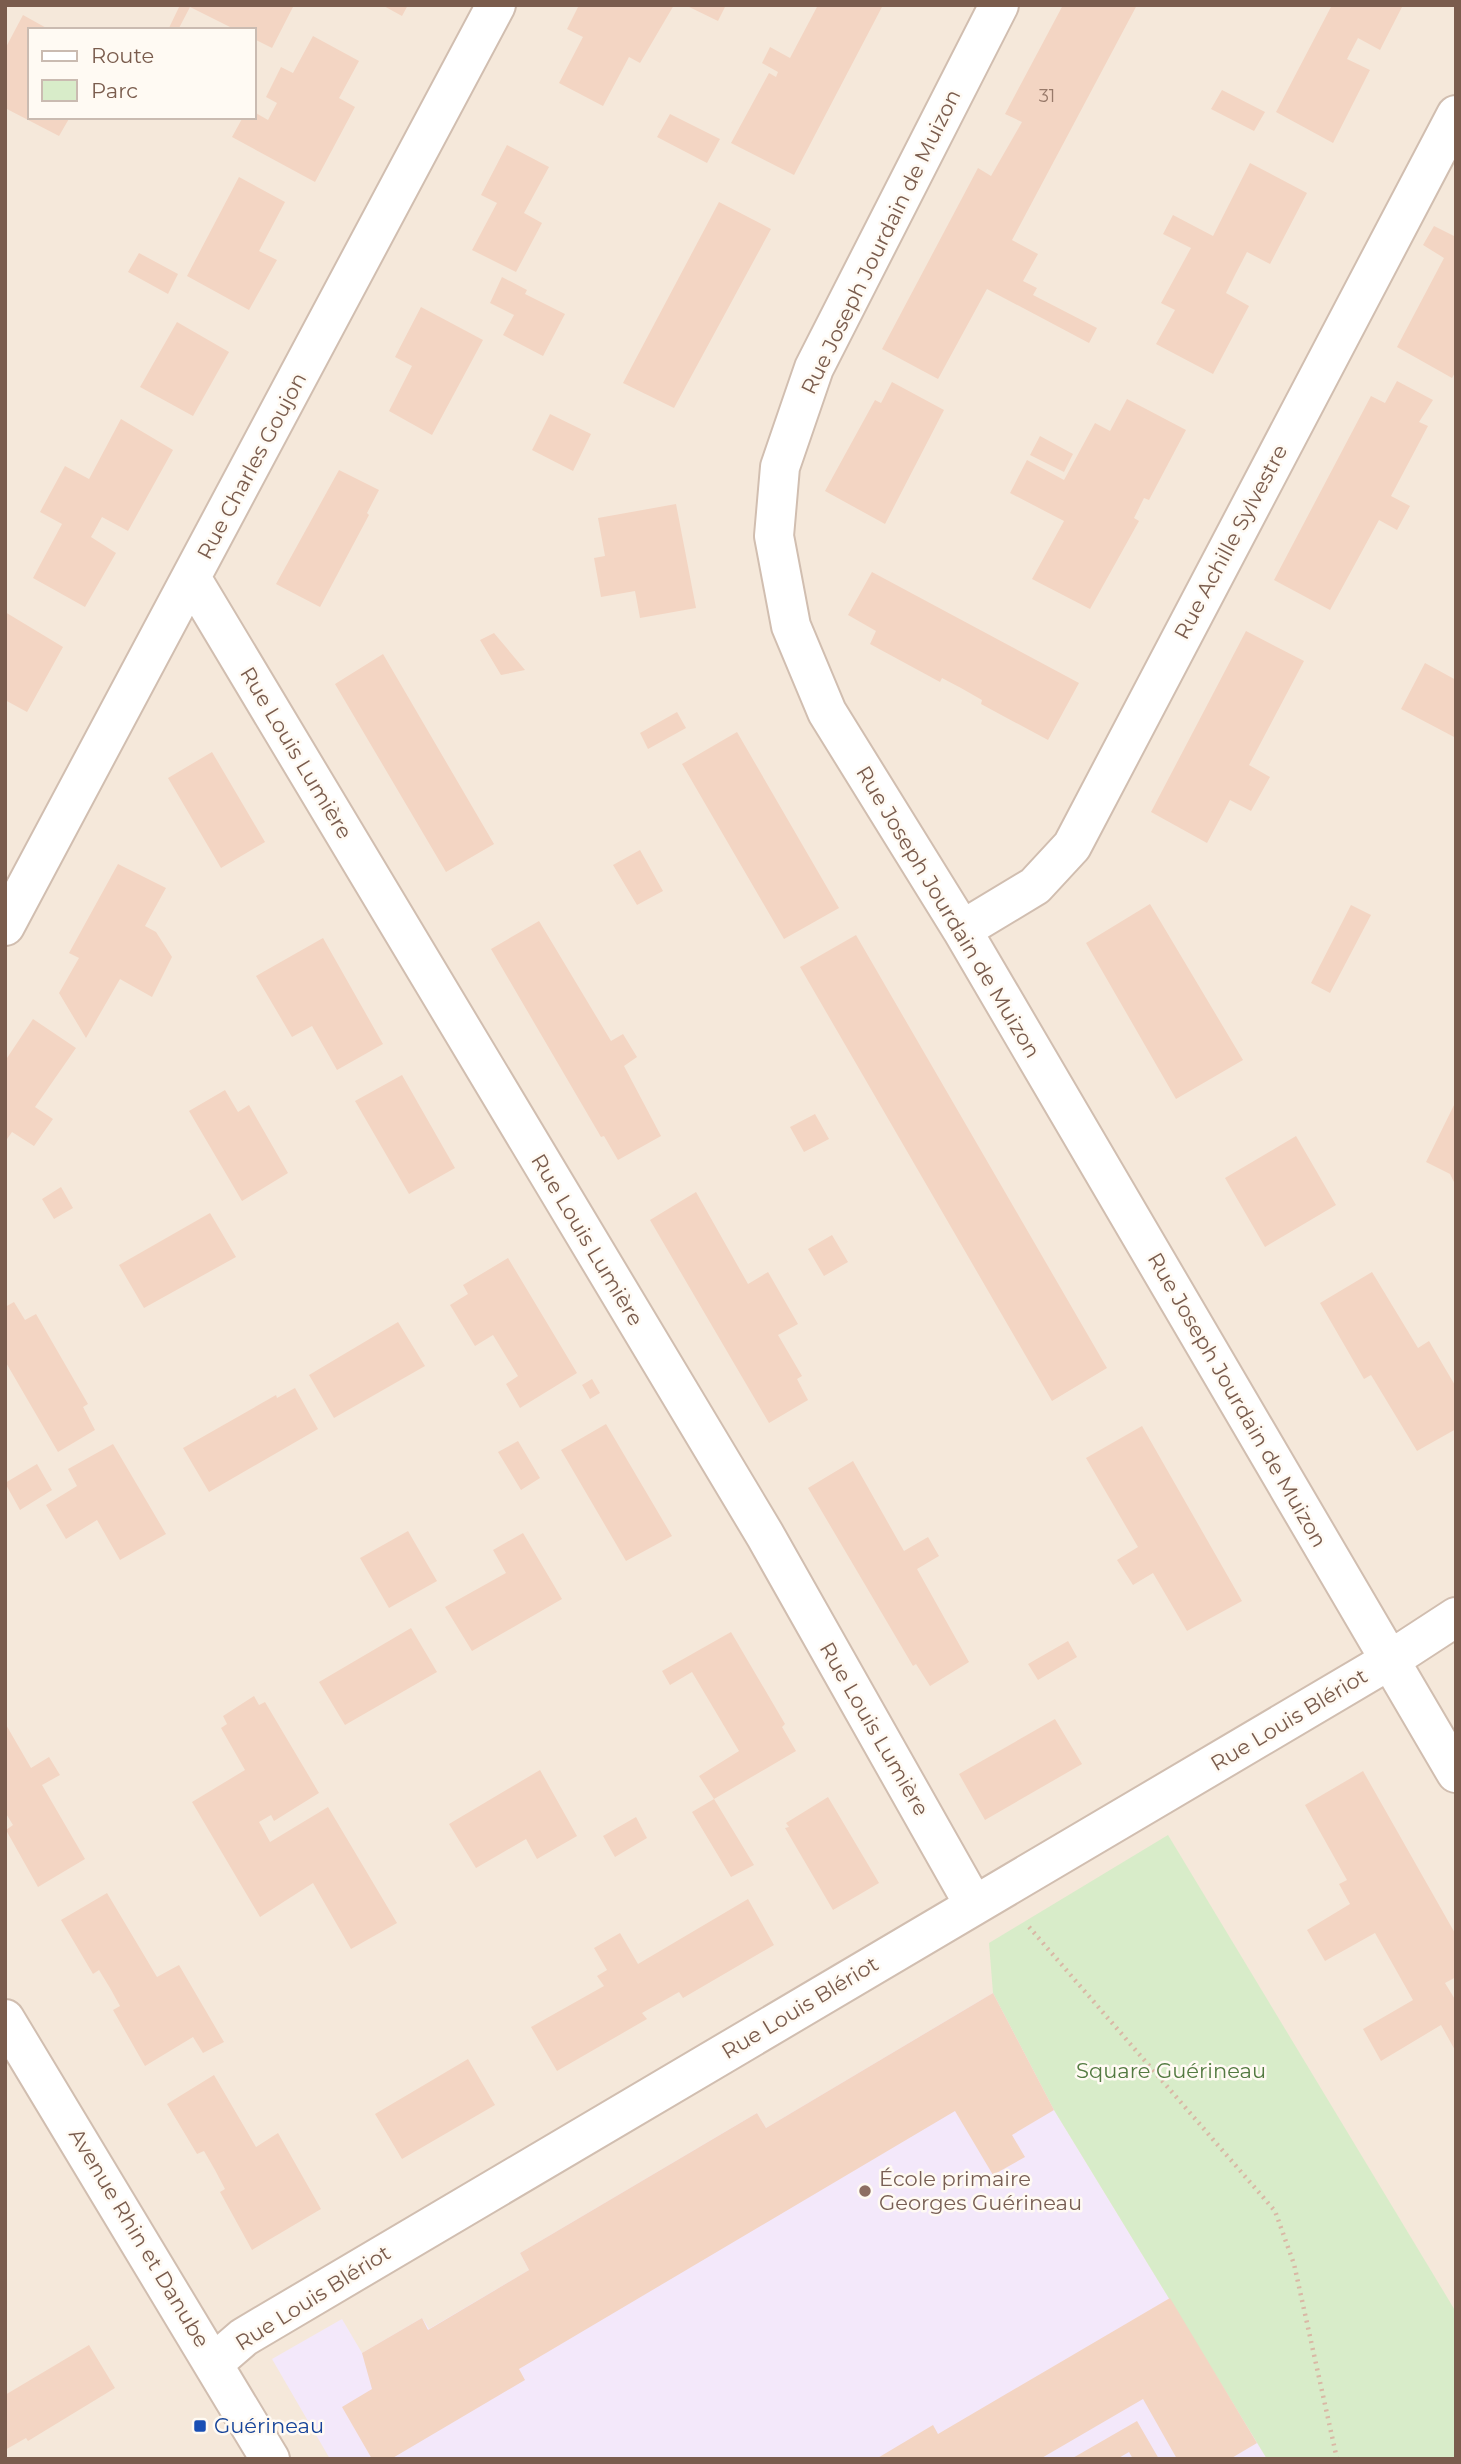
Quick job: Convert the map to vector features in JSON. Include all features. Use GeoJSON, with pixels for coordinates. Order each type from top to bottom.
{"type":"FeatureCollection","features":[{"type":"Feature","properties":{"kind":"street","name":"Rue Charles Goujon"},"geometry":{"type":"LineString","coordinates":[[5,926],[125,698],[192,579],[495,5]]}},
{"type":"Feature","properties":{"kind":"street","name":"Rue Joseph Jourdain de Muizon"},"geometry":{"type":"LineString","coordinates":[[999,5],[814,368],[780,467],[774,536],[791,626],[827,712],[962,930],[1456,1773]]}},
{"type":"Feature","properties":{"kind":"street","name":"Rue Achille Sylvestre"},"geometry":{"type":"LineString","coordinates":[[962,930],[1035,886],[1072,846],[1456,115]]}},
{"type":"Feature","properties":{"kind":"street","name":"Rue Louis Lumière"},"geometry":{"type":"LineString","coordinates":[[192,579],[765,1535],[986,1898]]}},
{"type":"Feature","properties":{"kind":"street","name":"Rue Louis Blériot"},"geometry":{"type":"LineString","coordinates":[[215,2362],[256,2329],[1390,1660],[1456,1617]]}},
{"type":"Feature","properties":{"kind":"street","name":"Avenue Rhin et Danube"},"geometry":{"type":"LineString","coordinates":[[5,2019],[215,2362],[270,2459]]}},
{"type":"Feature","properties":{"kind":"path"},"geometry":{"type":"LineString","coordinates":[[986,1898],[1275,2211],[1294,2264],[1337,2459]]}},
{"type":"Feature","properties":{"kind":"shaded area"},"geometry":{"type":"Polygon","coordinates":[[[5,5],[1456,5],[1456,2459],[5,2459],[5,5]]]}},
{"type":"Feature","properties":{"kind":"shaded area","name":"École primaire Georges Guérineau"},"geometry":{"type":"Polygon","coordinates":[[[993,1993],[1054,2110],[1267,2459],[330,2459],[272,2359],[342,2319],[362,2353],[422,2318],[429,2329],[529,2270],[520,2253],[757,2113],[766,2128],[993,1993]]]}},
{"type":"Feature","properties":{"kind":"green space","name":"Square Guérineau"},"geometry":{"type":"Polygon","coordinates":[[[1168,1835],[1456,2312],[1456,2459],[1267,2459],[1054,2110],[993,1993],[989,1943],[1168,1835]]]}},
{"type":"Feature","properties":{"kind":"building"},"geometry":{"type":"Polygon","coordinates":[[[180,5],[294,5],[272,48],[256,40],[256,28],[232,28],[190,7],[179,28],[169,28],[180,5]]]}},
{"type":"Feature","properties":{"kind":"building"},"geometry":{"type":"Polygon","coordinates":[[[382,5],[408,5],[402,16],[382,5]]]}},
{"type":"Feature","properties":{"kind":"building"},"geometry":{"type":"Polygon","coordinates":[[[579,5],[674,5],[640,63],[629,57],[603,106],[559,83],[583,37],[567,29],[579,5]]]}},
{"type":"Feature","properties":{"kind":"building"},"geometry":{"type":"Polygon","coordinates":[[[685,5],[726,5],[718,21],[685,5]]]}},
{"type":"Feature","properties":{"kind":"building"},"geometry":{"type":"Polygon","coordinates":[[[818,5],[883,5],[794,175],[731,143],[769,73],[776,77],[778,72],[762,63],[770,47],[790,58],[818,5]]]}},
{"type":"Feature","properties":{"kind":"building"},"geometry":{"type":"Polygon","coordinates":[[[1063,5],[1137,5],[1012,240],[1038,254],[1023,281],[1037,288],[1033,295],[1097,328],[1089,343],[987,289],[938,379],[882,349],[978,168],[991,176],[1022,122],[1005,114],[1063,5]]]}},
{"type":"Feature","properties":{"kind":"building"},"geometry":{"type":"Polygon","coordinates":[[[1332,5],[1403,5],[1380,50],[1358,38],[1347,59],[1370,70],[1333,143],[1276,112],[1332,5]]]}},
{"type":"Feature","properties":{"kind":"building"},"geometry":{"type":"Polygon","coordinates":[[[23,15],[46,28],[28,28],[28,119],[69,119],[59,136],[5,108],[5,49],[23,15]]]}},
{"type":"Feature","properties":{"kind":"building"},"geometry":{"type":"Polygon","coordinates":[[[313,36],[359,61],[339,98],[355,107],[315,182],[232,137],[242,119],[256,119],[256,113],[268,120],[277,103],[266,97],[281,67],[293,73],[313,36]]]}},
{"type":"Feature","properties":{"kind":"building"},"geometry":{"type":"Polygon","coordinates":[[[1222,90],[1265,112],[1254,131],[1211,109],[1222,90]]]}},
{"type":"Feature","properties":{"kind":"building"},"geometry":{"type":"Polygon","coordinates":[[[670,114],[720,139],[707,163],[657,137],[670,114]]]}},
{"type":"Feature","properties":{"kind":"building"},"geometry":{"type":"Polygon","coordinates":[[[507,145],[549,167],[524,213],[542,223],[516,272],[472,250],[497,203],[481,195],[507,145]]]}},
{"type":"Feature","properties":{"kind":"building"},"geometry":{"type":"Polygon","coordinates":[[[1250,163],[1307,193],[1270,264],[1247,252],[1236,273],[1226,293],[1249,306],[1213,374],[1156,344],[1175,310],[1161,303],[1191,248],[1163,234],[1173,215],[1213,236],[1250,163]]]}},
{"type":"Feature","properties":{"kind":"building"},"geometry":{"type":"Polygon","coordinates":[[[239,177],[285,202],[259,251],[277,260],[249,310],[187,276],[239,177]]]}},
{"type":"Feature","properties":{"kind":"building"},"geometry":{"type":"Polygon","coordinates":[[[719,202],[771,229],[674,408],[623,383],[719,202]]]}},
{"type":"Feature","properties":{"kind":"building"},"geometry":{"type":"Polygon","coordinates":[[[1434,226],[1456,237],[1456,371],[1452,378],[1397,347],[1444,258],[1423,245],[1434,226]]]}},
{"type":"Feature","properties":{"kind":"building"},"geometry":{"type":"Polygon","coordinates":[[[139,253],[178,274],[168,294],[128,272],[139,253]]]}},
{"type":"Feature","properties":{"kind":"building"},"geometry":{"type":"Polygon","coordinates":[[[502,277],[527,290],[525,294],[565,314],[543,356],[503,335],[514,315],[490,303],[502,277]]]}},
{"type":"Feature","properties":{"kind":"building"},"geometry":{"type":"Polygon","coordinates":[[[421,307],[483,340],[432,435],[389,411],[412,366],[395,357],[421,307]]]}},
{"type":"Feature","properties":{"kind":"building"},"geometry":{"type":"Polygon","coordinates":[[[177,322],[229,352],[193,416],[140,387],[177,322]]]}},
{"type":"Feature","properties":{"kind":"building"},"geometry":{"type":"Polygon","coordinates":[[[1397,381],[1433,400],[1419,422],[1428,426],[1391,496],[1410,506],[1397,530],[1379,520],[1330,610],[1274,580],[1371,396],[1385,403],[1397,381]]]}},
{"type":"Feature","properties":{"kind":"building"},"geometry":{"type":"Polygon","coordinates":[[[892,382],[944,410],[885,524],[825,491],[875,400],[881,403],[892,382]]]}},
{"type":"Feature","properties":{"kind":"building"},"geometry":{"type":"Polygon","coordinates":[[[1127,399],[1186,430],[1149,500],[1144,498],[1134,518],[1139,521],[1090,609],[1032,579],[1064,521],[1010,493],[1027,460],[1064,480],[1095,423],[1110,431],[1127,399]]]}},
{"type":"Feature","properties":{"kind":"building"},"geometry":{"type":"Polygon","coordinates":[[[550,414],[591,434],[573,471],[532,450],[550,414]]]}},
{"type":"Feature","properties":{"kind":"building"},"geometry":{"type":"Polygon","coordinates":[[[121,419],[173,450],[128,531],[102,517],[91,537],[116,553],[85,607],[33,578],[62,524],[40,512],[65,466],[89,479],[121,419]]]}},
{"type":"Feature","properties":{"kind":"building"},"geometry":{"type":"Polygon","coordinates":[[[1040,436],[1073,454],[1064,472],[1030,455],[1040,436]]]}},
{"type":"Feature","properties":{"kind":"building"},"geometry":{"type":"Polygon","coordinates":[[[339,470],[379,490],[367,513],[369,515],[320,607],[276,584],[339,470]]]}},
{"type":"Feature","properties":{"kind":"building"},"geometry":{"type":"Polygon","coordinates":[[[676,504],[696,608],[640,618],[635,591],[601,597],[594,558],[605,556],[598,518],[676,504]]]}},
{"type":"Feature","properties":{"kind":"building"},"geometry":{"type":"Polygon","coordinates":[[[872,572],[1079,683],[1048,740],[981,704],[982,700],[961,688],[942,678],[940,682],[870,644],[876,631],[848,615],[872,572]]]}},
{"type":"Feature","properties":{"kind":"building"},"geometry":{"type":"Polygon","coordinates":[[[5,612],[63,647],[27,712],[5,700],[5,612]]]}},
{"type":"Feature","properties":{"kind":"building"},"geometry":{"type":"Polygon","coordinates":[[[1246,631],[1304,661],[1249,765],[1270,777],[1251,811],[1230,800],[1207,843],[1151,812],[1246,631]]]}},
{"type":"Feature","properties":{"kind":"building"},"geometry":{"type":"Polygon","coordinates":[[[494,633],[525,670],[501,675],[480,640],[494,633]]]}},
{"type":"Feature","properties":{"kind":"building"},"geometry":{"type":"Polygon","coordinates":[[[383,654],[494,844],[446,872],[335,684],[383,654]]]}},
{"type":"Feature","properties":{"kind":"building"},"geometry":{"type":"Polygon","coordinates":[[[1425,663],[1456,680],[1456,738],[1401,709],[1425,663]]]}},
{"type":"Feature","properties":{"kind":"building"},"geometry":{"type":"Polygon","coordinates":[[[677,712],[686,728],[648,749],[640,733],[677,712]]]}},
{"type":"Feature","properties":{"kind":"building"},"geometry":{"type":"Polygon","coordinates":[[[737,732],[839,908],[784,939],[682,764],[737,732]]]}},
{"type":"Feature","properties":{"kind":"building"},"geometry":{"type":"Polygon","coordinates":[[[212,752],[265,842],[221,868],[168,778],[212,752]]]}},
{"type":"Feature","properties":{"kind":"building"},"geometry":{"type":"Polygon","coordinates":[[[640,850],[663,891],[637,905],[613,865],[640,850]]]}},
{"type":"Feature","properties":{"kind":"building"},"geometry":{"type":"Polygon","coordinates":[[[118,864],[166,888],[145,926],[156,932],[172,957],[152,997],[120,979],[86,1038],[59,993],[79,958],[69,953],[118,864]]]}},
{"type":"Feature","properties":{"kind":"building"},"geometry":{"type":"Polygon","coordinates":[[[1150,904],[1243,1060],[1176,1099],[1086,943],[1150,904]]]}},
{"type":"Feature","properties":{"kind":"building"},"geometry":{"type":"Polygon","coordinates":[[[1351,905],[1371,915],[1330,993],[1311,983],[1351,905]]]}},
{"type":"Feature","properties":{"kind":"building"},"geometry":{"type":"Polygon","coordinates":[[[539,921],[611,1041],[623,1034],[637,1057],[624,1066],[661,1136],[618,1160],[604,1136],[601,1137],[491,949],[539,921]]]}},
{"type":"Feature","properties":{"kind":"building"},"geometry":{"type":"Polygon","coordinates":[[[856,935],[1107,1368],[1052,1401],[800,967],[856,935]]]}},
{"type":"Feature","properties":{"kind":"building"},"geometry":{"type":"Polygon","coordinates":[[[323,938],[383,1044],[337,1070],[312,1026],[292,1037],[256,976],[323,938]]]}},
{"type":"Feature","properties":{"kind":"building"},"geometry":{"type":"Polygon","coordinates":[[[33,1019],[76,1048],[35,1107],[53,1119],[34,1146],[12,1132],[5,1142],[5,1061],[33,1019]]]}},
{"type":"Feature","properties":{"kind":"building"},"geometry":{"type":"Polygon","coordinates":[[[402,1075],[455,1168],[409,1194],[355,1101],[402,1075]]]}},
{"type":"Feature","properties":{"kind":"building"},"geometry":{"type":"Polygon","coordinates":[[[225,1090],[238,1112],[249,1105],[288,1173],[242,1201],[189,1111],[225,1090]]]}},
{"type":"Feature","properties":{"kind":"building"},"geometry":{"type":"Polygon","coordinates":[[[1456,1101],[1456,1186],[1450,1174],[1426,1162],[1456,1101]]]}},
{"type":"Feature","properties":{"kind":"building"},"geometry":{"type":"Polygon","coordinates":[[[815,1114],[829,1139],[804,1152],[790,1127],[815,1114]]]}},
{"type":"Feature","properties":{"kind":"building"},"geometry":{"type":"Polygon","coordinates":[[[1296,1136],[1336,1205],[1265,1247],[1225,1178],[1296,1136]]]}},
{"type":"Feature","properties":{"kind":"building"},"geometry":{"type":"Polygon","coordinates":[[[61,1187],[73,1208],[54,1219],[42,1199],[61,1187]]]}},
{"type":"Feature","properties":{"kind":"building"},"geometry":{"type":"Polygon","coordinates":[[[696,1192],[748,1284],[768,1272],[798,1324],[778,1335],[802,1376],[797,1379],[808,1400],[769,1423],[650,1220],[696,1192]]]}},
{"type":"Feature","properties":{"kind":"building"},"geometry":{"type":"Polygon","coordinates":[[[210,1213],[236,1257],[144,1308],[119,1265],[210,1213]]]}},
{"type":"Feature","properties":{"kind":"building"},"geometry":{"type":"Polygon","coordinates":[[[832,1235],[848,1262],[824,1276],[808,1249],[832,1235]]]}},
{"type":"Feature","properties":{"kind":"building"},"geometry":{"type":"Polygon","coordinates":[[[508,1258],[577,1373],[520,1408],[506,1384],[518,1376],[493,1335],[475,1346],[450,1305],[468,1294],[463,1285],[508,1258]]]}},
{"type":"Feature","properties":{"kind":"building"},"geometry":{"type":"Polygon","coordinates":[[[1372,1272],[1418,1348],[1429,1341],[1456,1387],[1456,1429],[1417,1451],[1371,1375],[1364,1379],[1320,1303],[1372,1272]]]}},
{"type":"Feature","properties":{"kind":"building"},"geometry":{"type":"Polygon","coordinates":[[[14,1302],[25,1320],[36,1314],[88,1404],[83,1407],[95,1430],[58,1452],[5,1361],[5,1307],[14,1302]]]}},
{"type":"Feature","properties":{"kind":"building"},"geometry":{"type":"Polygon","coordinates":[[[398,1322],[425,1366],[334,1418],[309,1375],[398,1322]]]}},
{"type":"Feature","properties":{"kind":"building"},"geometry":{"type":"Polygon","coordinates":[[[592,1379],[600,1393],[590,1399],[582,1385],[592,1379]]]}},
{"type":"Feature","properties":{"kind":"building"},"geometry":{"type":"Polygon","coordinates":[[[295,1388],[318,1429],[209,1492],[183,1448],[276,1395],[277,1398],[295,1388]]]}},
{"type":"Feature","properties":{"kind":"building"},"geometry":{"type":"Polygon","coordinates":[[[606,1424],[672,1536],[626,1561],[561,1450],[606,1424]]]}},
{"type":"Feature","properties":{"kind":"building"},"geometry":{"type":"Polygon","coordinates":[[[1142,1426],[1242,1601],[1187,1631],[1153,1573],[1133,1585],[1117,1560],[1138,1547],[1086,1458],[1142,1426]]]}},
{"type":"Feature","properties":{"kind":"building"},"geometry":{"type":"Polygon","coordinates":[[[518,1441],[540,1478],[521,1490],[498,1452],[518,1441]]]}},
{"type":"Feature","properties":{"kind":"building"},"geometry":{"type":"Polygon","coordinates":[[[113,1444],[166,1534],[120,1560],[97,1520],[66,1539],[46,1505],[77,1486],[68,1469],[113,1444]]]}},
{"type":"Feature","properties":{"kind":"building"},"geometry":{"type":"Polygon","coordinates":[[[853,1461],[904,1551],[928,1537],[939,1556],[917,1569],[969,1662],[930,1686],[916,1664],[913,1666],[808,1488],[853,1461]]]}},
{"type":"Feature","properties":{"kind":"building"},"geometry":{"type":"Polygon","coordinates":[[[37,1464],[52,1490],[20,1510],[5,1483],[37,1464]]]}},
{"type":"Feature","properties":{"kind":"building"},"geometry":{"type":"Polygon","coordinates":[[[408,1531],[437,1581],[389,1608],[360,1558],[408,1531]]]}},
{"type":"Feature","properties":{"kind":"building"},"geometry":{"type":"Polygon","coordinates":[[[523,1533],[562,1599],[472,1651],[445,1607],[506,1573],[493,1550],[523,1533]]]}},
{"type":"Feature","properties":{"kind":"building"},"geometry":{"type":"Polygon","coordinates":[[[411,1628],[437,1672],[345,1725],[319,1682],[411,1628]]]}},
{"type":"Feature","properties":{"kind":"building"},"geometry":{"type":"Polygon","coordinates":[[[731,1632],[785,1724],[782,1727],[796,1751],[714,1799],[699,1776],[739,1751],[692,1672],[670,1685],[662,1671],[731,1632]]]}},
{"type":"Feature","properties":{"kind":"building"},"geometry":{"type":"Polygon","coordinates":[[[1068,1641],[1077,1657],[1038,1680],[1028,1664],[1068,1641]]]}},
{"type":"Feature","properties":{"kind":"building"},"geometry":{"type":"Polygon","coordinates":[[[254,1696],[259,1705],[265,1702],[319,1793],[274,1821],[271,1815],[259,1822],[270,1842],[328,1807],[397,1923],[351,1949],[313,1883],[260,1917],[192,1802],[245,1770],[221,1728],[227,1724],[223,1716],[254,1696]]]}},
{"type":"Feature","properties":{"kind":"building"},"geometry":{"type":"Polygon","coordinates":[[[1055,1719],[1082,1764],[985,1820],[959,1774],[1055,1719]]]}},
{"type":"Feature","properties":{"kind":"building"},"geometry":{"type":"Polygon","coordinates":[[[5,1723],[31,1768],[49,1757],[60,1775],[42,1785],[85,1859],[38,1887],[6,1830],[13,1825],[5,1812],[5,1723]]]}},
{"type":"Feature","properties":{"kind":"building"},"geometry":{"type":"Polygon","coordinates":[[[540,1770],[577,1836],[537,1859],[526,1839],[476,1868],[449,1824],[540,1770]]]}},
{"type":"Feature","properties":{"kind":"building"},"geometry":{"type":"Polygon","coordinates":[[[1363,1771],[1456,1935],[1456,1977],[1445,1983],[1456,2001],[1456,2052],[1441,2025],[1381,2061],[1363,2029],[1413,2000],[1375,1933],[1325,1961],[1307,1930],[1350,1904],[1339,1884],[1347,1880],[1305,1805],[1363,1771]]]}},
{"type":"Feature","properties":{"kind":"building"},"geometry":{"type":"Polygon","coordinates":[[[828,1797],[879,1883],[833,1910],[785,1828],[789,1827],[786,1823],[828,1797]]]}},
{"type":"Feature","properties":{"kind":"building"},"geometry":{"type":"Polygon","coordinates":[[[714,1799],[754,1865],[731,1877],[692,1812],[714,1799]]]}},
{"type":"Feature","properties":{"kind":"building"},"geometry":{"type":"Polygon","coordinates":[[[636,1817],[647,1838],[615,1857],[603,1836],[636,1817]]]}},
{"type":"Feature","properties":{"kind":"building"},"geometry":{"type":"Polygon","coordinates":[[[107,1893],[157,1977],[179,1965],[224,2042],[203,2053],[193,2037],[145,2066],[113,2010],[120,2006],[110,1988],[99,1970],[93,1974],[61,1920],[107,1893]]]}},
{"type":"Feature","properties":{"kind":"building"},"geometry":{"type":"Polygon","coordinates":[[[748,1899],[774,1945],[683,1998],[679,1992],[642,2013],[647,2019],[557,2071],[531,2027],[604,1986],[597,1976],[607,1970],[594,1948],[620,1933],[638,1964],[748,1899]]]}},
{"type":"Feature","properties":{"kind":"building"},"geometry":{"type":"Polygon","coordinates":[[[993,1993],[1054,2110],[1012,2135],[1025,2157],[993,2175],[955,2111],[519,2369],[525,2380],[391,2459],[372,2459],[342,2407],[372,2389],[362,2353],[422,2318],[428,2330],[529,2270],[520,2253],[757,2113],[766,2128],[993,1993]]]}},
{"type":"Feature","properties":{"kind":"building"},"geometry":{"type":"Polygon","coordinates":[[[468,2059],[495,2105],[402,2159],[375,2114],[468,2059]]]}},
{"type":"Feature","properties":{"kind":"building"},"geometry":{"type":"Polygon","coordinates":[[[214,2075],[256,2147],[278,2133],[321,2209],[252,2250],[220,2192],[225,2189],[204,2151],[197,2154],[167,2104],[214,2075]]]}},
{"type":"Feature","properties":{"kind":"building"},"geometry":{"type":"Polygon","coordinates":[[[1170,2298],[1257,2443],[1230,2459],[1177,2459],[1143,2399],[1040,2459],[876,2459],[933,2425],[938,2434],[1170,2298]]]}},
{"type":"Feature","properties":{"kind":"building"},"geometry":{"type":"Polygon","coordinates":[[[89,2345],[115,2388],[28,2441],[26,2438],[5,2450],[5,2395],[89,2345]]]}},
{"type":"Feature","properties":{"kind":"building"},"geometry":{"type":"Polygon","coordinates":[[[1137,2421],[1159,2459],[1133,2459],[1129,2452],[1117,2459],[1071,2459],[1137,2421]]]}},
{"type":"Feature","properties":{"kind":"place","name":"École primaire Georges Guérineau"},"geometry":{"type":"Point","coordinates":[865,2191]}},
{"type":"Feature","properties":{"kind":"place","name":"Guérineau"},"geometry":{"type":"Point","coordinates":[200,2426]}}]}
